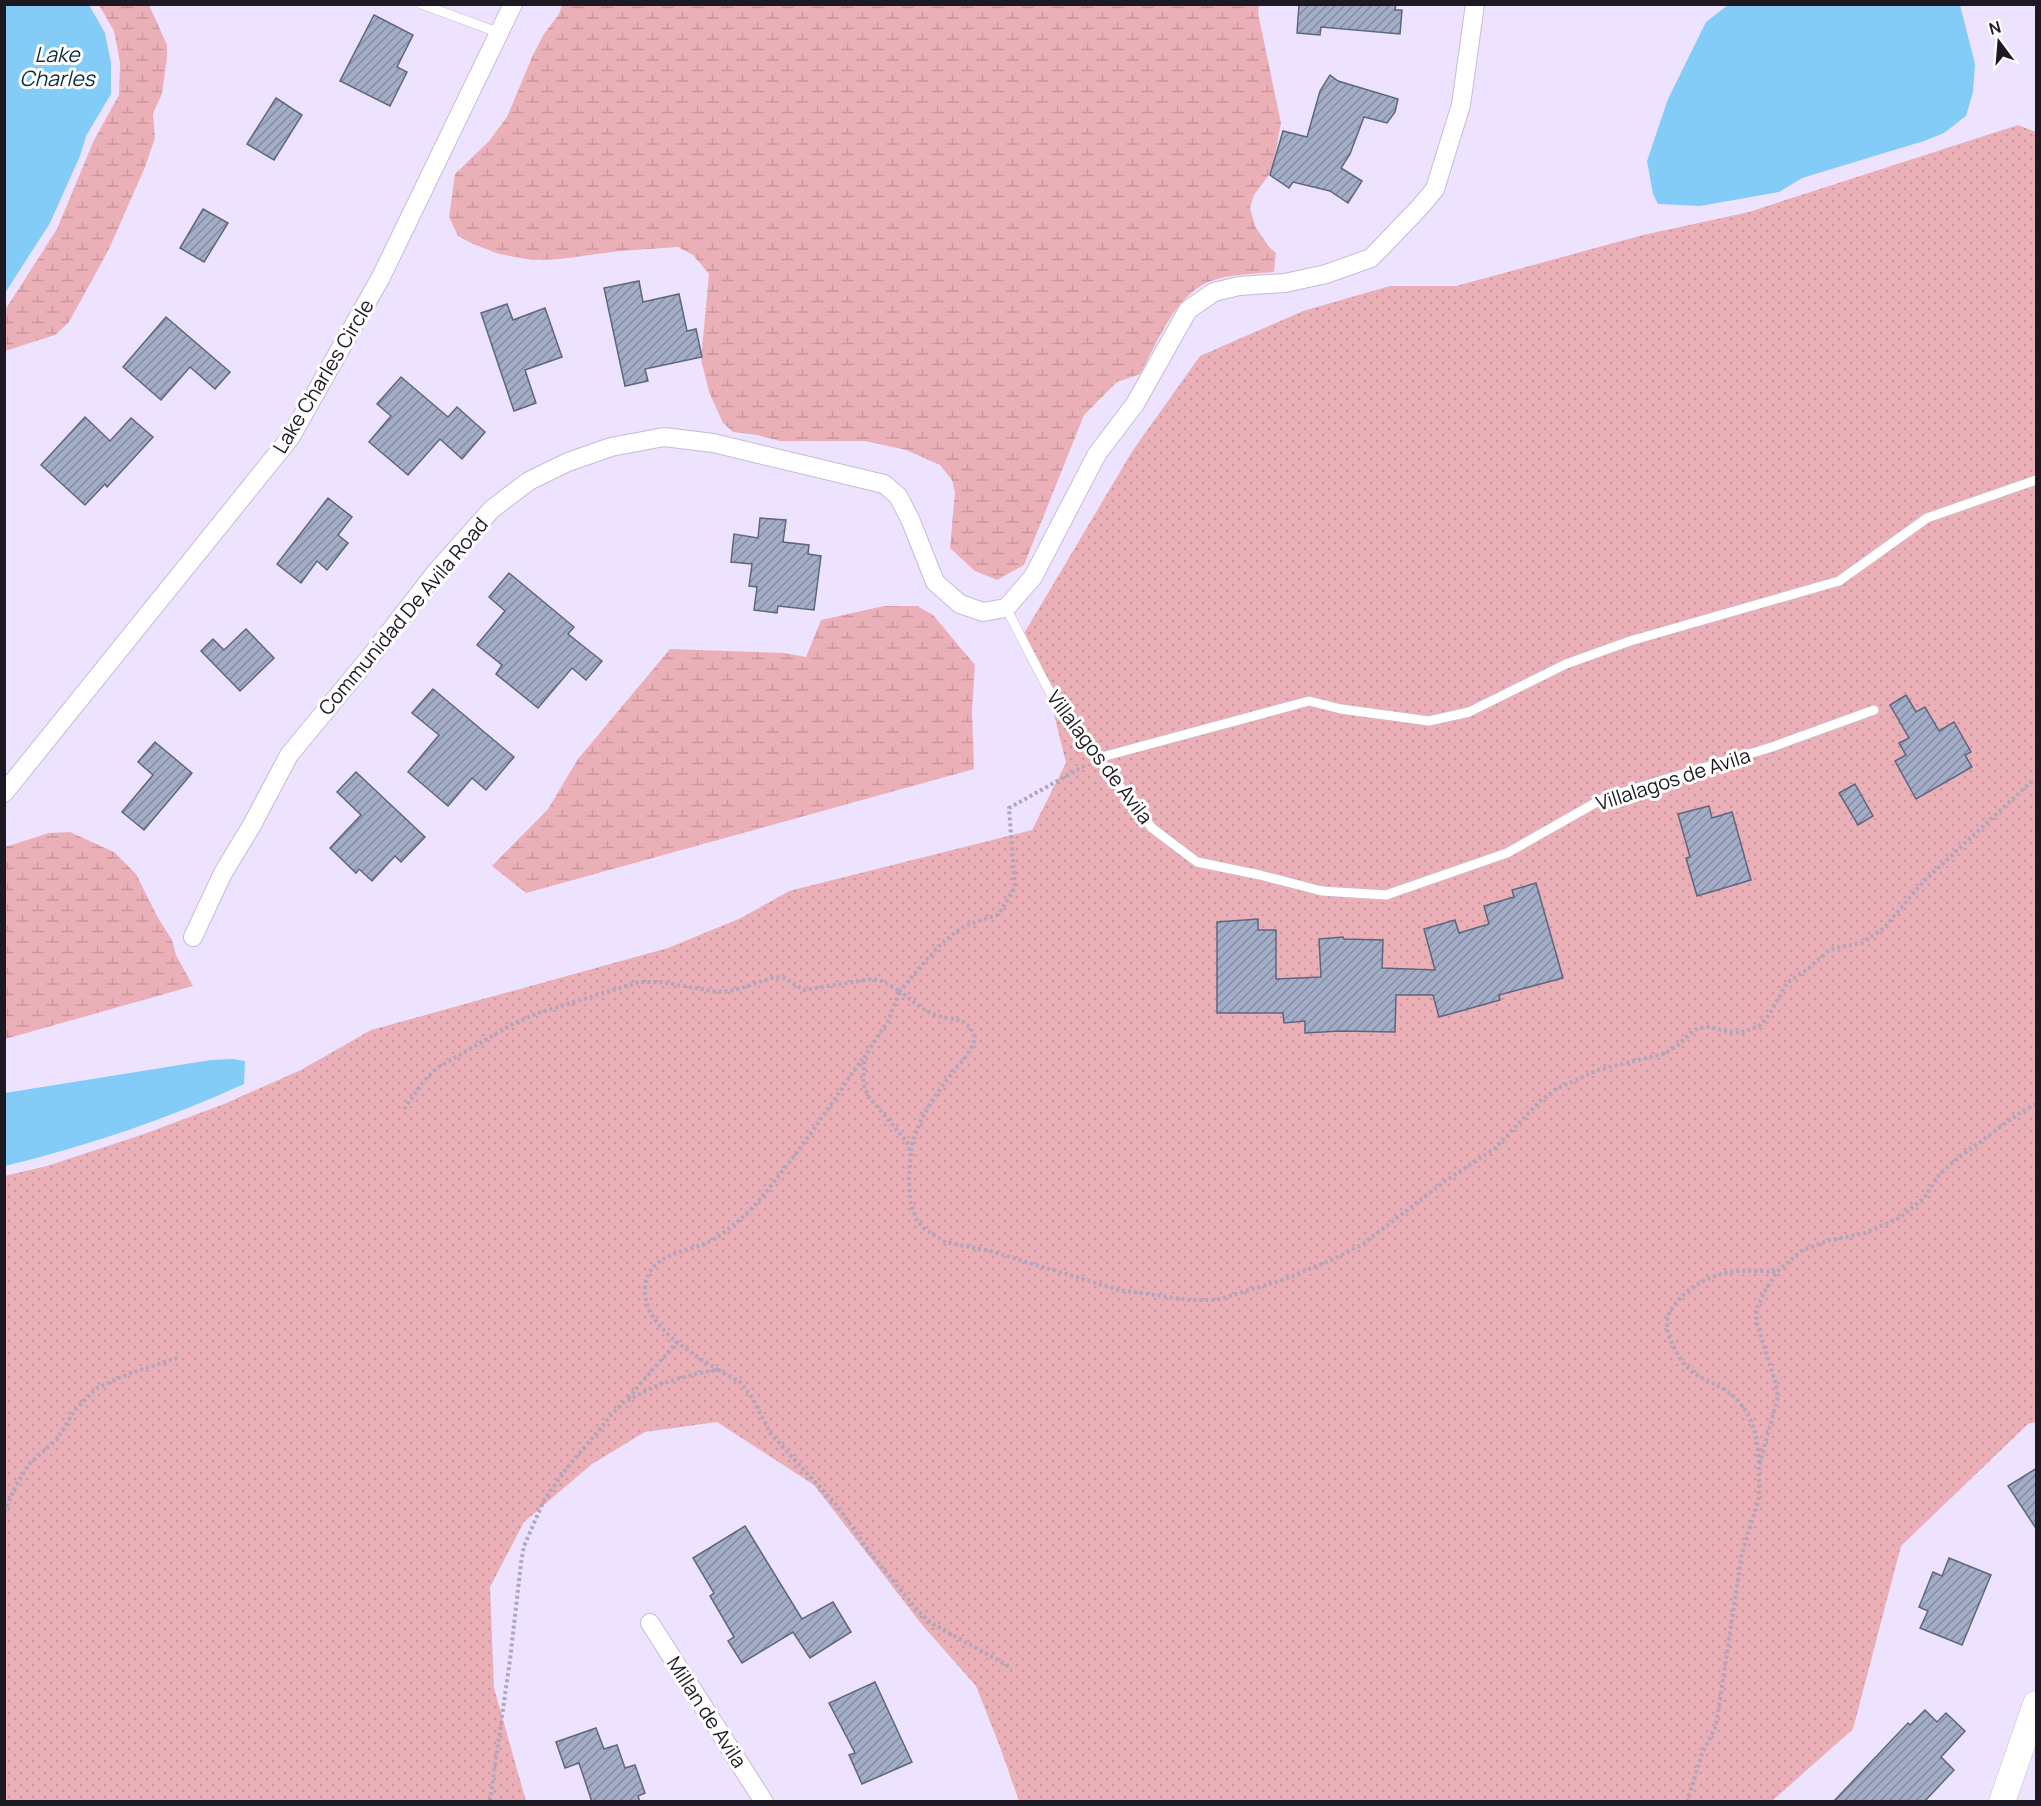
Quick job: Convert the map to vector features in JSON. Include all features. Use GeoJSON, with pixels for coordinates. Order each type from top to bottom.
{"type":"FeatureCollection","features":[{"type":"Feature","properties":{"kind":"street","name":"Lake Charles Circle"},"geometry":{"type":"LineString","coordinates":[[4,793],[290,438],[381,277],[513,4]]}},
{"type":"Feature","properties":{"kind":"street"},"geometry":{"type":"LineString","coordinates":[[1006,608],[1033,577],[1097,454],[1135,404],[1188,310],[1214,292],[1239,286],[1285,283],[1326,274],[1371,258],[1435,189],[1461,105],[1476,4]]}},
{"type":"Feature","properties":{"kind":"street","name":"Communidad De Avila Road"},"geometry":{"type":"LineString","coordinates":[[193,937],[223,873],[252,825],[289,754],[374,652],[436,572],[492,509],[529,481],[568,462],[611,447],[664,436],[713,443],[884,484],[898,496],[910,519],[934,582],[960,604],[982,612],[1006,608]]}},
{"type":"Feature","properties":{"kind":"street","name":"Millan de Avila"},"geometry":{"type":"LineString","coordinates":[[650,1623],[764,1802]]}},
{"type":"Feature","properties":{"kind":"street"},"geometry":{"type":"LineString","coordinates":[[2002,1802],[2037,1704]]}},
{"type":"Feature","properties":{"kind":"lane"},"geometry":{"type":"LineString","coordinates":[[421,4],[500,33]]}},
{"type":"Feature","properties":{"kind":"lane"},"geometry":{"type":"LineString","coordinates":[[1098,758],[1309,700],[1341,708],[1429,721],[1460,715],[1566,664],[1630,640],[1839,581],[1927,518],[2037,480]]}},
{"type":"Feature","properties":{"kind":"lane","name":"Villalagos de Avila"},"geometry":{"type":"LineString","coordinates":[[1006,608],[1056,704],[1152,828],[1197,862],[1322,891],[1386,895],[1507,853],[1604,798],[1772,747],[1874,710]]}},
{"type":"Feature","properties":{"kind":"path"},"geometry":{"type":"LineString","coordinates":[[1012,1668],[941,1628],[918,1611],[871,1554],[838,1507],[771,1434],[751,1396],[740,1383],[676,1342],[651,1313],[646,1300],[645,1287],[654,1266],[668,1255],[712,1240],[732,1227],[757,1204],[831,1106],[888,1021],[900,991],[939,946],[951,936],[967,926],[999,914],[1015,887],[1009,808],[1098,758]]}},
{"type":"Feature","properties":{"kind":"path"},"geometry":{"type":"LineString","coordinates":[[404,1109],[424,1081],[437,1068],[499,1032],[535,1014],[625,986],[653,981],[724,992],[774,977],[784,978],[804,990],[871,979],[882,981],[937,1016],[964,1021],[975,1037],[971,1049],[948,1079],[921,1122],[912,1145],[909,1189],[913,1210],[925,1229],[945,1242],[990,1251],[1119,1290],[1189,1300],[1216,1300],[1283,1280],[1363,1244],[1422,1198],[1494,1149],[1539,1102],[1556,1089],[1598,1070],[1666,1053],[1694,1030],[1700,1028],[1709,1027],[1740,1033],[1759,1026],[1769,1016],[1787,983],[1828,951],[1862,943],[1884,928],[1923,882],[2032,781]]}},
{"type":"Feature","properties":{"kind":"path"},"geometry":{"type":"LineString","coordinates":[[864,1056],[863,1083],[868,1096],[899,1131],[907,1142],[911,1154]]}},
{"type":"Feature","properties":{"kind":"path"},"geometry":{"type":"LineString","coordinates":[[1759,1466],[1778,1397],[1756,1321],[1757,1308],[1777,1272],[1801,1251],[1865,1233],[1899,1218],[1924,1198],[1940,1174],[1959,1158],[2024,1110],[2037,1104]]}},
{"type":"Feature","properties":{"kind":"path"},"geometry":{"type":"LineString","coordinates":[[1688,1802],[1702,1754],[1716,1726],[1742,1553],[1759,1498],[1759,1466],[1758,1444],[1746,1413],[1729,1392],[1686,1367],[1666,1331],[1667,1319],[1672,1308],[1683,1296],[1694,1286],[1713,1277],[1736,1271],[1777,1272]]}},
{"type":"Feature","properties":{"kind":"path"},"geometry":{"type":"LineString","coordinates":[[490,1801],[524,1546],[549,1492],[594,1434],[676,1342]]}},
{"type":"Feature","properties":{"kind":"path"},"geometry":{"type":"LineString","coordinates":[[4,1512],[16,1485],[30,1463],[57,1439],[75,1410],[97,1388],[128,1374],[180,1357]]}},
{"type":"Feature","properties":{"kind":"path"},"geometry":{"type":"LineString","coordinates":[[624,1401],[660,1384],[718,1370]]}},
{"type":"Feature","properties":{"kind":"green space"},"geometry":{"type":"Polygon","coordinates":[[[99,5],[149,5],[167,45],[162,94],[153,113],[155,138],[145,167],[109,249],[69,322],[55,335],[5,351],[5,310],[57,229],[94,140],[119,95],[120,63],[114,31],[99,5]]]}},
{"type":"Feature","properties":{"kind":"green space"},"geometry":{"type":"Polygon","coordinates":[[[562,5],[1259,5],[1258,13],[1281,123],[1272,171],[1254,195],[1250,208],[1255,226],[1269,247],[1276,253],[1274,272],[1211,281],[1198,287],[1177,308],[1140,374],[1117,382],[1084,415],[1024,565],[997,580],[975,571],[950,548],[955,492],[952,480],[940,465],[906,450],[865,441],[780,441],[733,432],[723,423],[709,392],[701,359],[709,274],[693,255],[678,247],[532,260],[499,254],[458,236],[449,217],[455,174],[489,141],[507,117],[533,55],[544,34],[559,14],[562,5]]]}},
{"type":"Feature","properties":{"kind":"green space"},"geometry":{"type":"Polygon","coordinates":[[[2018,125],[2036,132],[2036,1422],[2028,1424],[1901,1546],[1853,1729],[1772,1801],[1019,1801],[976,1686],[923,1626],[814,1485],[717,1422],[645,1432],[592,1464],[524,1522],[490,1587],[494,1688],[526,1801],[5,1801],[4,1176],[47,1166],[144,1134],[224,1104],[301,1070],[371,1030],[668,948],[741,918],[789,891],[1032,830],[1066,763],[1053,710],[1023,635],[1133,450],[1200,356],[1303,311],[1390,286],[1456,286],[1643,235],[1749,212],[2018,125]]]}},
{"type":"Feature","properties":{"kind":"green space"},"geometry":{"type":"Polygon","coordinates":[[[884,606],[917,606],[933,615],[975,665],[972,711],[974,769],[526,893],[492,866],[548,809],[578,759],[670,649],[784,653],[806,657],[821,620],[884,606]]]}},
{"type":"Feature","properties":{"kind":"green space"},"geometry":{"type":"Polygon","coordinates":[[[70,832],[114,852],[136,874],[172,940],[176,955],[193,986],[5,1039],[5,847],[49,833],[70,832]]]}},
{"type":"Feature","properties":{"kind":"water","name":"Lake Charles"},"geometry":{"type":"Polygon","coordinates":[[[5,4],[89,5],[105,33],[111,63],[111,94],[86,136],[80,156],[50,223],[5,293],[5,4]]]}},
{"type":"Feature","properties":{"kind":"water"},"geometry":{"type":"Polygon","coordinates":[[[1728,5],[1960,5],[1975,64],[1973,92],[1966,116],[1944,133],[1802,178],[1779,192],[1700,206],[1658,204],[1653,194],[1647,161],[1668,99],[1706,22],[1728,5]]]}},
{"type":"Feature","properties":{"kind":"water"},"geometry":{"type":"Polygon","coordinates":[[[211,1060],[245,1061],[244,1084],[126,1131],[5,1166],[5,1093],[211,1060]]]}},
{"type":"Feature","properties":{"kind":"building"},"geometry":{"type":"Polygon","coordinates":[[[1299,4],[1396,4],[1395,10],[1402,10],[1400,34],[1321,27],[1320,35],[1297,33],[1299,4]]]}},
{"type":"Feature","properties":{"kind":"building"},"geometry":{"type":"Polygon","coordinates":[[[374,15],[413,35],[397,67],[407,72],[390,106],[340,81],[374,15]]]}},
{"type":"Feature","properties":{"kind":"building"},"geometry":{"type":"Polygon","coordinates":[[[1330,75],[1338,81],[1398,99],[1395,112],[1387,123],[1364,117],[1350,154],[1341,168],[1362,181],[1348,203],[1330,191],[1293,182],[1289,188],[1270,175],[1283,131],[1307,137],[1320,91],[1330,75]]]}},
{"type":"Feature","properties":{"kind":"building"},"geometry":{"type":"Polygon","coordinates":[[[276,98],[302,115],[274,160],[247,144],[276,98]]]}},
{"type":"Feature","properties":{"kind":"building"},"geometry":{"type":"Polygon","coordinates":[[[203,209],[228,223],[204,262],[180,248],[203,209]]]}},
{"type":"Feature","properties":{"kind":"building"},"geometry":{"type":"Polygon","coordinates":[[[639,281],[643,302],[679,294],[687,331],[696,329],[702,357],[645,369],[648,381],[625,386],[604,288],[639,281]]]}},
{"type":"Feature","properties":{"kind":"building"},"geometry":{"type":"Polygon","coordinates":[[[507,304],[513,320],[545,308],[562,357],[525,370],[536,403],[514,411],[481,313],[507,304]]]}},
{"type":"Feature","properties":{"kind":"building"},"geometry":{"type":"Polygon","coordinates":[[[166,317],[230,372],[215,389],[190,367],[161,400],[123,367],[166,317]]]}},
{"type":"Feature","properties":{"kind":"building"},"geometry":{"type":"Polygon","coordinates":[[[401,377],[448,417],[457,407],[485,432],[462,459],[440,439],[408,475],[369,442],[391,416],[377,404],[401,377]]]}},
{"type":"Feature","properties":{"kind":"building"},"geometry":{"type":"Polygon","coordinates":[[[85,417],[110,441],[131,418],[153,437],[107,487],[105,484],[85,505],[41,465],[85,417]]]}},
{"type":"Feature","properties":{"kind":"building"},"geometry":{"type":"Polygon","coordinates":[[[328,498],[352,517],[338,535],[348,543],[327,570],[317,561],[301,583],[277,564],[328,498]]]}},
{"type":"Feature","properties":{"kind":"building"},"geometry":{"type":"Polygon","coordinates":[[[760,518],[786,520],[783,542],[809,545],[808,554],[821,556],[814,610],[778,606],[777,613],[754,610],[757,587],[749,586],[752,564],[731,562],[734,534],[758,538],[760,518]]]}},
{"type":"Feature","properties":{"kind":"building"},"geometry":{"type":"Polygon","coordinates":[[[509,573],[574,627],[568,634],[602,661],[586,680],[572,668],[538,708],[496,674],[502,665],[477,645],[505,611],[489,597],[509,573]]]}},
{"type":"Feature","properties":{"kind":"building"},"geometry":{"type":"Polygon","coordinates":[[[246,629],[274,658],[240,691],[201,651],[213,639],[224,650],[246,629]]]}},
{"type":"Feature","properties":{"kind":"building"},"geometry":{"type":"Polygon","coordinates":[[[433,689],[514,757],[486,790],[472,778],[448,806],[408,772],[439,735],[412,713],[433,689]]]}},
{"type":"Feature","properties":{"kind":"building"},"geometry":{"type":"Polygon","coordinates":[[[1906,695],[1916,712],[1925,707],[1939,731],[1954,722],[1971,752],[1965,755],[1972,767],[1916,799],[1895,761],[1906,755],[1899,743],[1909,738],[1890,705],[1906,695]]]}},
{"type":"Feature","properties":{"kind":"building"},"geometry":{"type":"Polygon","coordinates":[[[155,742],[192,773],[144,830],[122,812],[153,775],[138,762],[155,742]]]}},
{"type":"Feature","properties":{"kind":"building"},"geometry":{"type":"Polygon","coordinates":[[[356,772],[425,837],[401,862],[395,856],[372,881],[359,869],[356,873],[330,848],[361,815],[337,792],[356,772]]]}},
{"type":"Feature","properties":{"kind":"building"},"geometry":{"type":"Polygon","coordinates":[[[1855,784],[1873,816],[1858,825],[1839,793],[1855,784]]]}},
{"type":"Feature","properties":{"kind":"building"},"geometry":{"type":"Polygon","coordinates":[[[1709,806],[1712,818],[1732,812],[1751,880],[1697,896],[1686,858],[1690,857],[1678,814],[1709,806]]]}},
{"type":"Feature","properties":{"kind":"building"},"geometry":{"type":"Polygon","coordinates":[[[1536,883],[1563,978],[1499,995],[1500,1000],[1439,1017],[1433,995],[1396,995],[1395,1032],[1305,1033],[1305,1021],[1284,1023],[1283,1013],[1217,1013],[1217,922],[1258,919],[1258,930],[1276,930],[1276,979],[1321,977],[1319,939],[1343,937],[1344,939],[1383,940],[1382,968],[1435,970],[1424,929],[1455,920],[1459,933],[1489,924],[1484,906],[1514,897],[1512,890],[1536,883]]]}},
{"type":"Feature","properties":{"kind":"building"},"geometry":{"type":"Polygon","coordinates":[[[2037,1468],[2037,1530],[2008,1486],[2037,1468]]]}},
{"type":"Feature","properties":{"kind":"building"},"geometry":{"type":"Polygon","coordinates":[[[745,1526],[802,1619],[833,1602],[851,1632],[810,1658],[793,1632],[742,1663],[728,1641],[734,1637],[710,1596],[714,1593],[693,1558],[745,1526]]]}},
{"type":"Feature","properties":{"kind":"building"},"geometry":{"type":"Polygon","coordinates":[[[1949,1558],[1991,1575],[1962,1645],[1920,1628],[1928,1611],[1919,1607],[1933,1572],[1942,1576],[1949,1558]]]}},
{"type":"Feature","properties":{"kind":"building"},"geometry":{"type":"Polygon","coordinates":[[[875,1682],[912,1762],[862,1784],[849,1755],[855,1753],[829,1703],[875,1682]]]}},
{"type":"Feature","properties":{"kind":"building"},"geometry":{"type":"Polygon","coordinates":[[[1925,1710],[1937,1722],[1946,1713],[1965,1731],[1941,1757],[1954,1770],[1924,1802],[1833,1802],[1908,1723],[1910,1725],[1925,1710]]]}},
{"type":"Feature","properties":{"kind":"building"},"geometry":{"type":"Polygon","coordinates":[[[596,1728],[604,1749],[617,1745],[625,1768],[635,1765],[645,1793],[638,1796],[640,1802],[592,1802],[579,1763],[565,1768],[556,1742],[596,1728]]]}}]}
